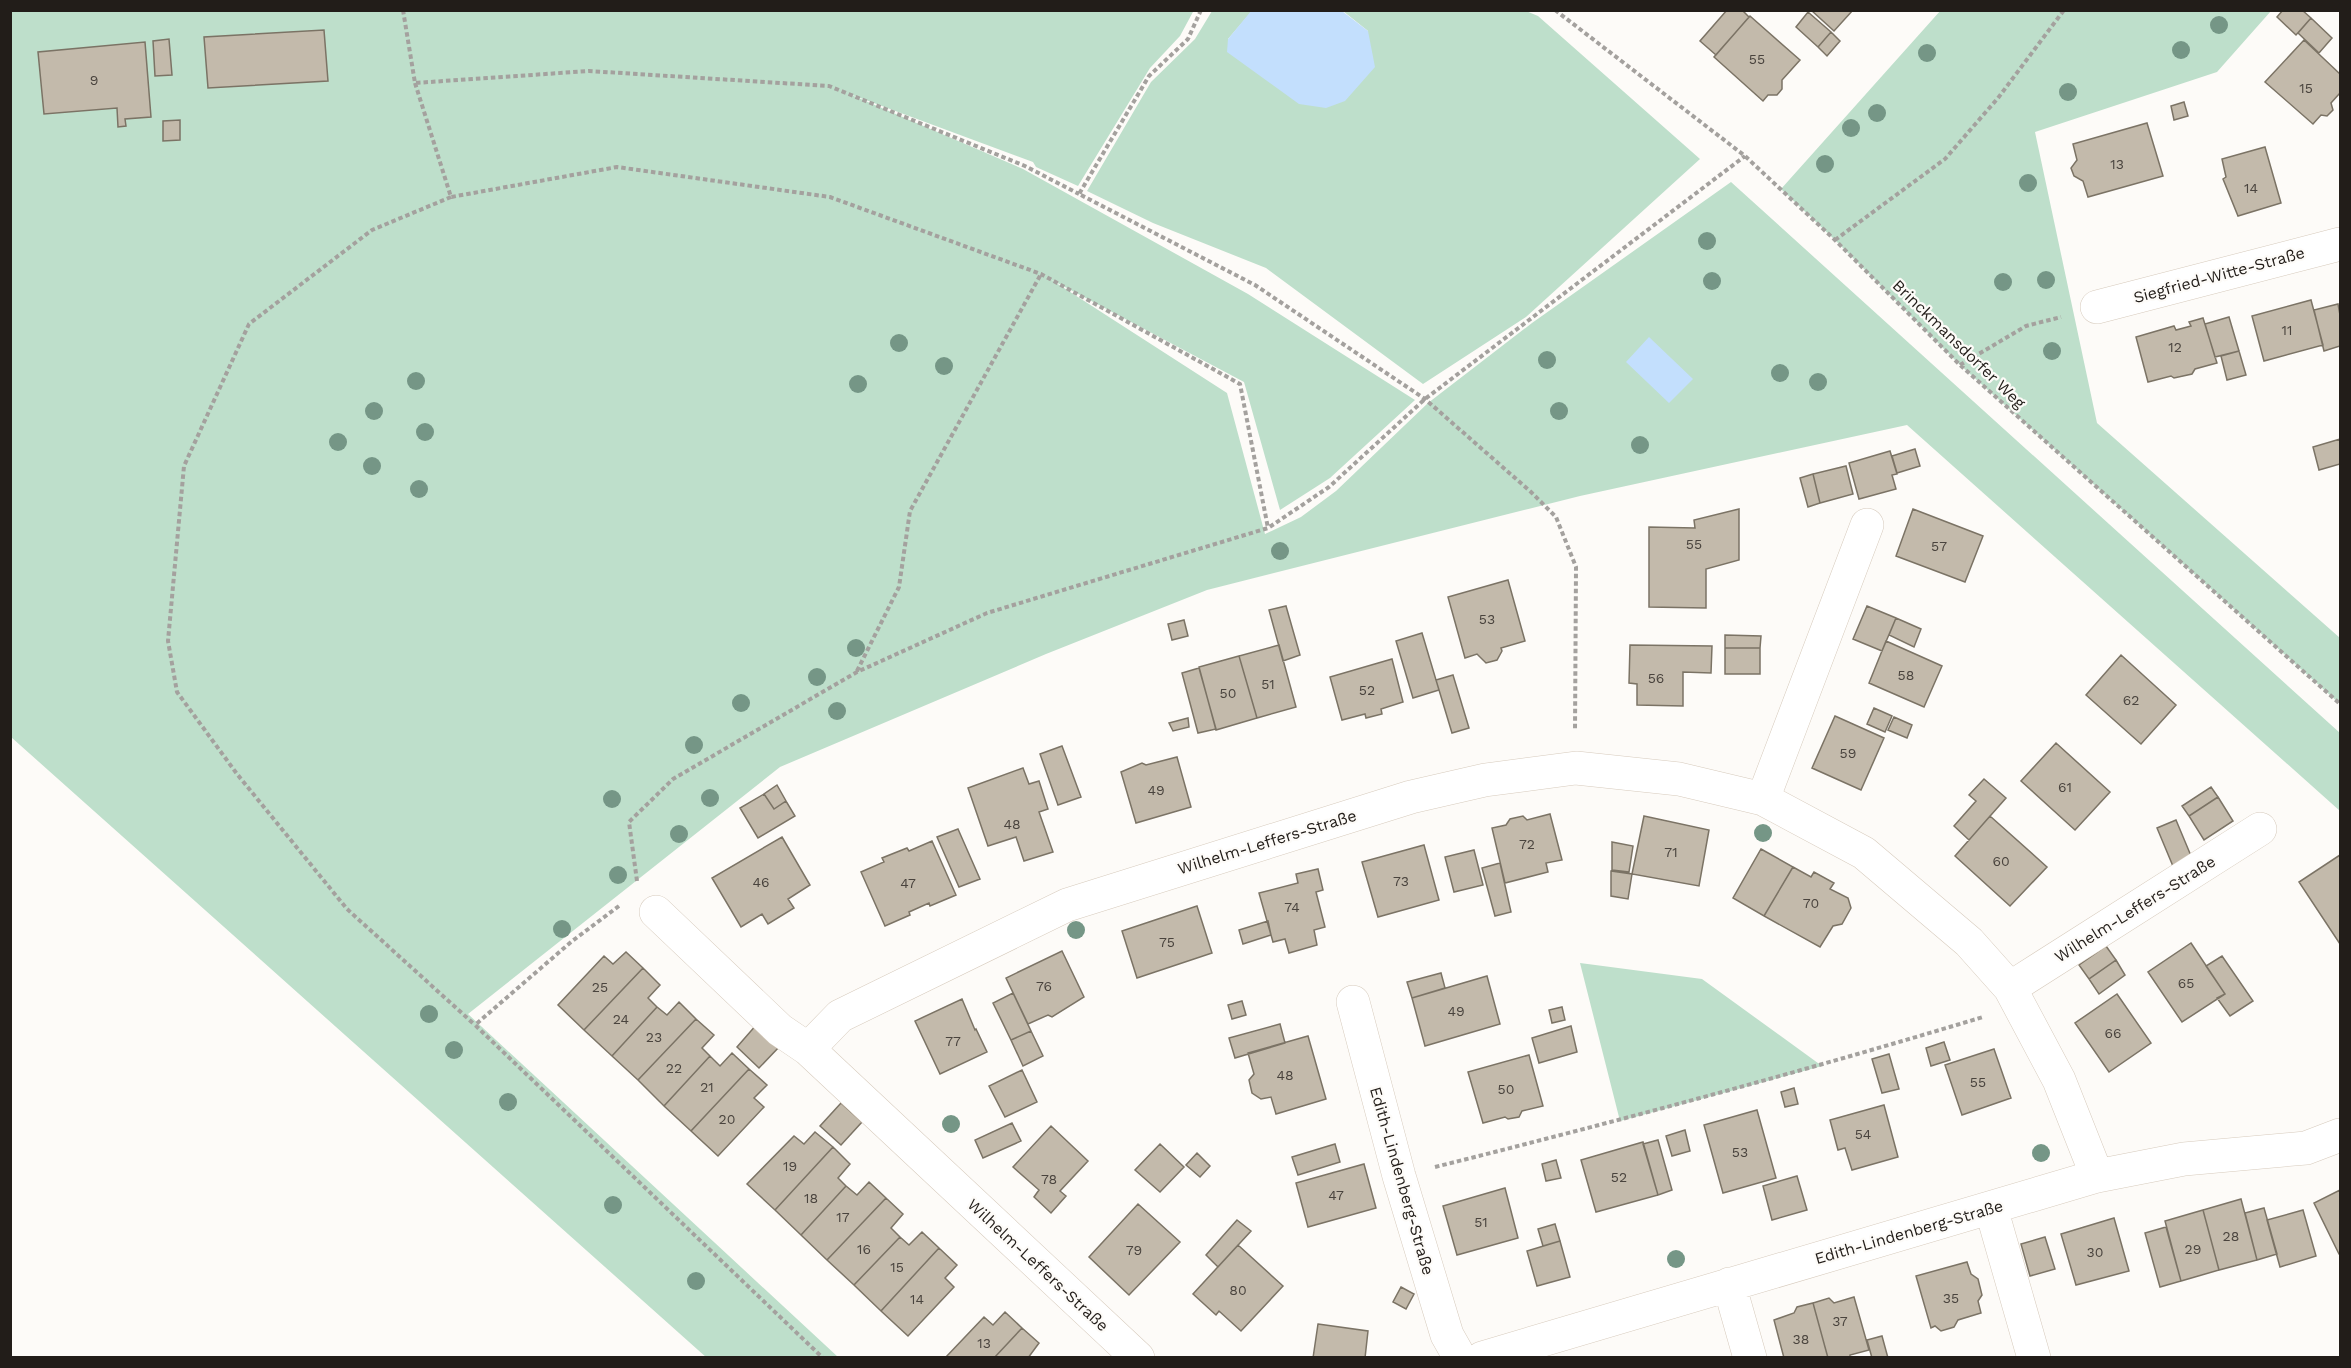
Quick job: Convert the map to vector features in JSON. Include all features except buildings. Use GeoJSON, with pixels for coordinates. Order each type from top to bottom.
{"type":"FeatureCollection","features":[{"type":"Feature","properties":{"kind":"street","name":"Siegfried-Witte-Straße"},"geometry":{"type":"LineString","coordinates":[[2097,307],[2340,244]]}},
{"type":"Feature","properties":{"kind":"street"},"geometry":{"type":"LineString","coordinates":[[1763,800],[1867,525]]}},
{"type":"Feature","properties":{"kind":"street","name":"Wilhelm-Leffers-Straße"},"geometry":{"type":"LineString","coordinates":[[808,1049],[840,1016],[1067,905],[1411,797],[1485,780],[1576,768],[1679,779],[1763,800],[1864,853],[1969,942],[2015,997],[2059,1080],[2097,1176]]}},
{"type":"Feature","properties":{"kind":"street","name":"Wilhelm-Leffers-Straße"},"geometry":{"type":"LineString","coordinates":[[2015,997],[2260,829]]}},
{"type":"Feature","properties":{"kind":"street","name":"Wilhelm-Leffers-Straße"},"geometry":{"type":"LineString","coordinates":[[641,901],[780,1030],[808,1049],[1138,1358]]}},
{"type":"Feature","properties":{"kind":"street","name":"Edith-Lindenberg-Straße"},"geometry":{"type":"LineString","coordinates":[[1353,1002],[1399,1176],[1447,1335],[1460,1358]]}},
{"type":"Feature","properties":{"kind":"street","name":"Edith-Lindenberg-Straße"},"geometry":{"type":"LineString","coordinates":[[1482,1358],[2097,1176],[2184,1159],[2306,1148],[2340,1135]]}},
{"type":"Feature","properties":{"kind":"street"},"geometry":{"type":"LineString","coordinates":[[1991,1208],[2034,1358]]}},
{"type":"Feature","properties":{"kind":"street"},"geometry":{"type":"LineString","coordinates":[[1729,1284],[1750,1358]]}},
{"type":"Feature","properties":{"kind":"path"},"geometry":{"type":"LineString","coordinates":[[403,10],[415,82],[451,197]]}},
{"type":"Feature","properties":{"kind":"path"},"geometry":{"type":"LineString","coordinates":[[1079,194],[1149,76],[1188,39],[1202,10]]}},
{"type":"Feature","properties":{"kind":"path","name":"Brinckmansdorfer Weg"},"geometry":{"type":"LineString","coordinates":[[1555,10],[1744,156],[1835,240],[1960,365],[2340,704]]}},
{"type":"Feature","properties":{"kind":"path"},"geometry":{"type":"LineString","coordinates":[[1835,240],[1945,159],[1998,98],[2064,10]]}},
{"type":"Feature","properties":{"kind":"path"},"geometry":{"type":"LineString","coordinates":[[415,82],[589,72],[829,86],[1025,166],[1254,285],[1425,399],[1531,492],[1556,517],[1576,567],[1576,768]]}},
{"type":"Feature","properties":{"kind":"path"},"geometry":{"type":"LineString","coordinates":[[475,1025],[572,942],[641,901],[629,822],[673,779],[857,672],[987,614],[1268,528],[1329,487],[1425,399],[1744,156]]}},
{"type":"Feature","properties":{"kind":"path"},"geometry":{"type":"LineString","coordinates":[[823,1358],[475,1025],[347,909],[237,774],[177,692],[168,641],[184,466],[249,324],[372,230],[451,197],[617,167],[830,197],[1041,274],[1240,384],[1268,528]]}},
{"type":"Feature","properties":{"kind":"path"},"geometry":{"type":"LineString","coordinates":[[857,672],[899,587],[910,511],[1041,274]]}},
{"type":"Feature","properties":{"kind":"path"},"geometry":{"type":"LineString","coordinates":[[1960,365],[2026,326],[2097,307]]}},
{"type":"Feature","properties":{"kind":"path"},"geometry":{"type":"LineString","coordinates":[[1399,1176],[1620,1121],[1811,1069],[2015,997]]}},
{"type":"Feature","properties":{"kind":"green space"},"geometry":{"type":"Polygon","coordinates":[[[1194,10],[1180,36],[1150,68],[1078,186],[1036,167],[1033,162],[847,93],[1023,169],[1248,294],[1415,400],[1330,478],[1280,510],[1244,382],[1050,279],[1227,393],[1265,534],[1301,517],[1336,491],[1428,403],[1532,323],[1731,182],[2340,733],[2340,811],[1907,425],[1580,496],[1207,590],[1046,654],[780,767],[468,1014],[838,1357],[707,1358],[11,737],[11,11],[1194,10]]]}},
{"type":"Feature","properties":{"kind":"green space"},"geometry":{"type":"Polygon","coordinates":[[[1941,10],[2271,11],[2217,72],[2035,132],[2097,423],[2340,638],[2340,704],[1960,365],[1781,189],[1941,10]]]}},
{"type":"Feature","properties":{"kind":"green space"},"geometry":{"type":"Polygon","coordinates":[[[1212,11],[1252,11],[1228,39],[1368,31],[1343,11],[1526,11],[1538,16],[1700,159],[1526,317],[1423,384],[1266,268],[1153,223],[1087,191],[1151,82],[1195,39],[1212,11]]]}},
{"type":"Feature","properties":{"kind":"green space"},"geometry":{"type":"Polygon","coordinates":[[[1580,963],[1702,979],[1822,1066],[1620,1121],[1580,963]]]}},
{"type":"Feature","properties":{"kind":"water"},"geometry":{"type":"Polygon","coordinates":[[[1252,10],[1342,11],[1368,31],[1375,67],[1345,101],[1326,108],[1299,104],[1227,52],[1228,39],[1252,10]]]}},
{"type":"Feature","properties":{"kind":"water"},"geometry":{"type":"Polygon","coordinates":[[[1649,337],[1693,379],[1669,403],[1626,362],[1649,337]]]}}]}
